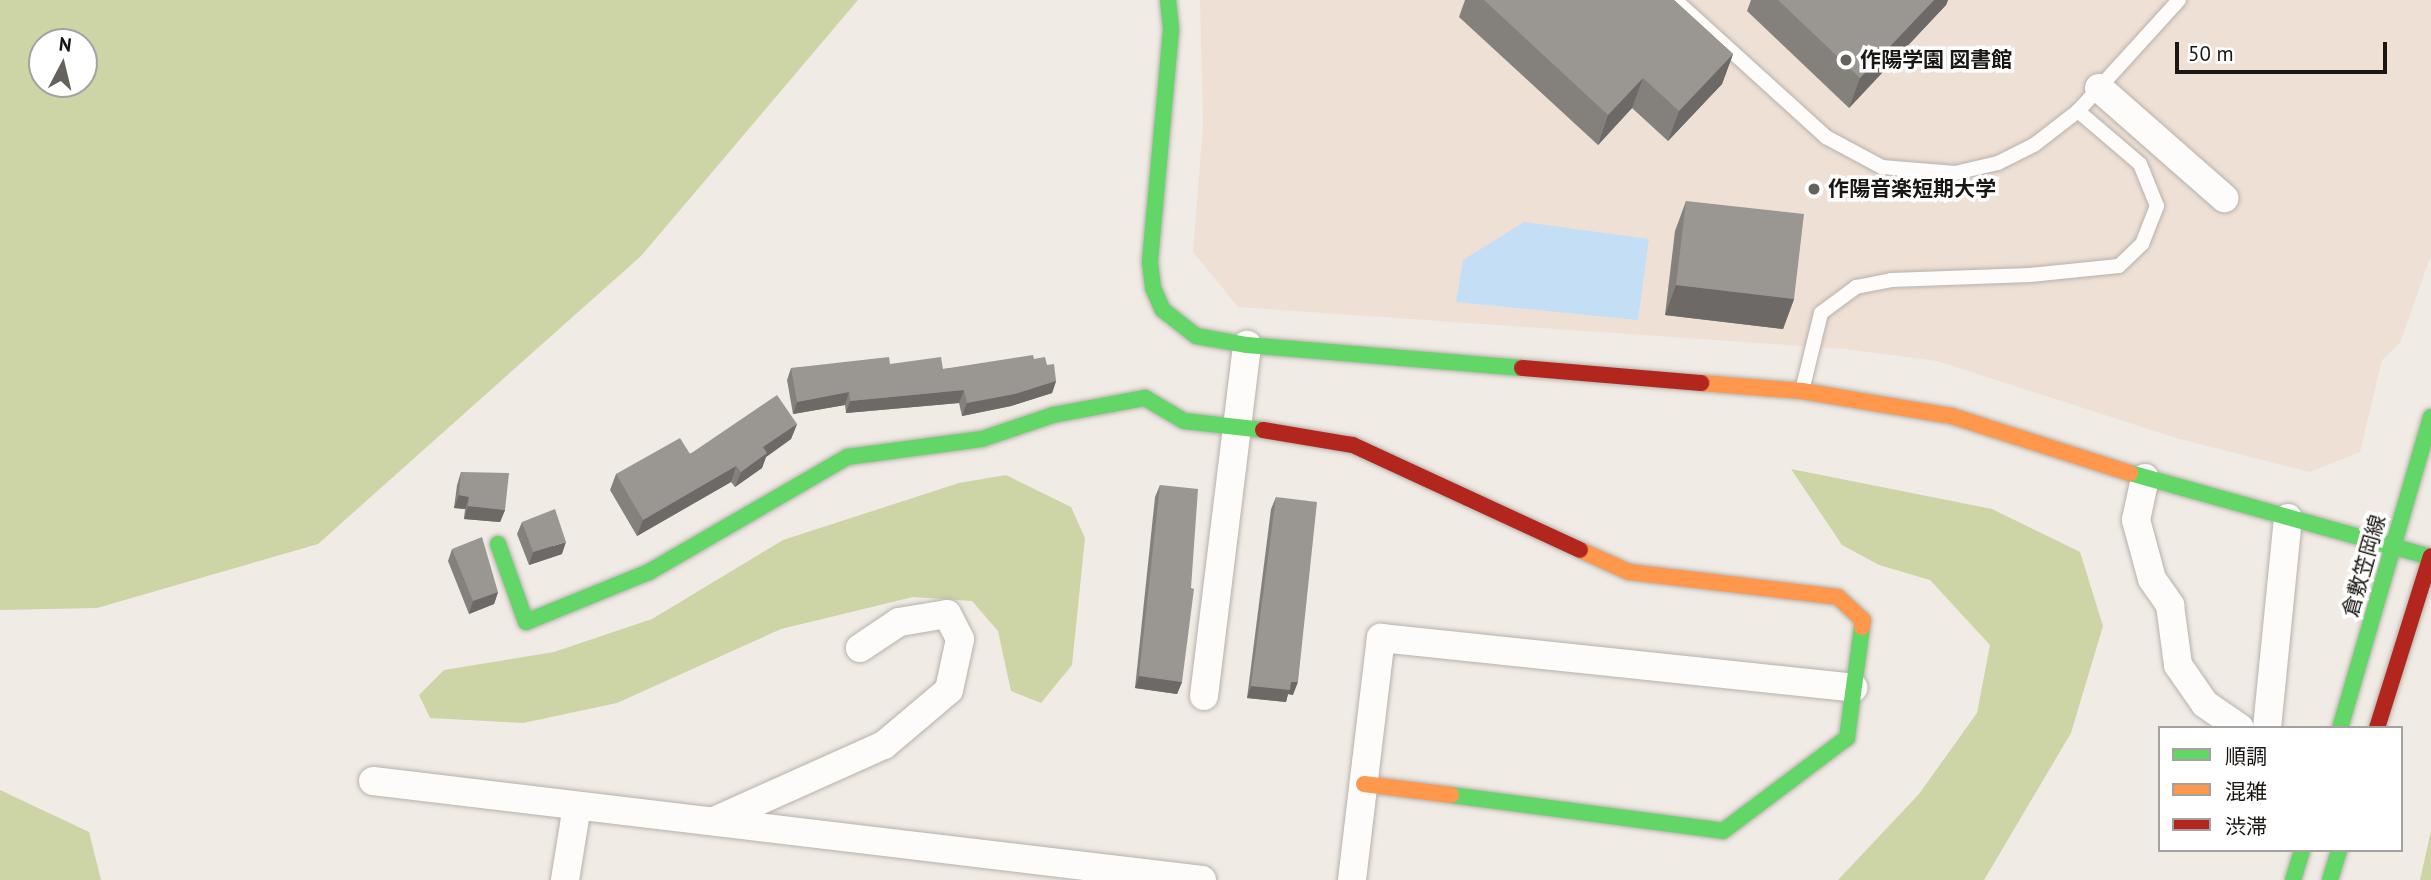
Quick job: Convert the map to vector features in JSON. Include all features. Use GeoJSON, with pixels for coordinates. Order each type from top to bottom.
{"type":"FeatureCollection","features":[{"type":"Feature","properties":{"kind":"street"},"geometry":{"type":"LineString","coordinates":[[1168,0],[1171,30],[1150,263],[1153,288],[1163,310],[1187,330],[1247,345],[1802,391],[1952,416],[2145,478],[2431,557],[2378,726]]}},
{"type":"Feature","properties":{"kind":"street"},"geometry":{"type":"LineString","coordinates":[[2099,88],[2224,198]]}},
{"type":"Feature","properties":{"kind":"street"},"geometry":{"type":"LineString","coordinates":[[1204,696],[1239,428],[1247,345]]}},
{"type":"Feature","properties":{"kind":"street"},"geometry":{"type":"LineString","coordinates":[[498,544],[526,622],[649,572],[847,457],[982,439],[1053,415],[1144,398],[1184,421],[1310,435],[1353,445],[1629,572],[1838,597],[1863,620],[1847,737],[1723,831],[1364,784]]}},
{"type":"Feature","properties":{"kind":"street","name":"倉敷笠岡線"},"geometry":{"type":"LineString","coordinates":[[2341,726],[2391,546],[2431,417]]}},
{"type":"Feature","properties":{"kind":"street"},"geometry":{"type":"LineString","coordinates":[[2145,478],[2136,520],[2152,579],[2169,605],[2178,665],[2205,705],[2237,726]]}},
{"type":"Feature","properties":{"kind":"street"},"geometry":{"type":"LineString","coordinates":[[2267,726],[2288,518]]}},
{"type":"Feature","properties":{"kind":"street"},"geometry":{"type":"LineString","coordinates":[[711,822],[884,745],[949,690],[960,639],[947,614],[899,622],[860,648]]}},
{"type":"Feature","properties":{"kind":"street"},"geometry":{"type":"LineString","coordinates":[[1352,880],[1381,638],[1853,688]]}},
{"type":"Feature","properties":{"kind":"street"},"geometry":{"type":"LineString","coordinates":[[373,781],[711,822],[1018,869],[1202,880]]}},
{"type":"Feature","properties":{"kind":"street"},"geometry":{"type":"LineString","coordinates":[[565,880],[577,806]]}},
{"type":"Feature","properties":{"kind":"street"},"geometry":{"type":"LineString","coordinates":[[2293,880],[2301,852]]}},
{"type":"Feature","properties":{"kind":"street"},"geometry":{"type":"LineString","coordinates":[[2330,880],[2338,852]]}},
{"type":"Feature","properties":{"kind":"lane"},"geometry":{"type":"LineString","coordinates":[[1675,0],[1818,131],[1882,167],[1955,173],[1998,163],[2034,145],[2078,111],[2179,0]]}},
{"type":"Feature","properties":{"kind":"lane"},"geometry":{"type":"LineString","coordinates":[[1802,391],[1821,313],[1856,287],[1891,280],[2030,275],[2119,265],[2142,244],[2157,206],[2140,164],[2078,111]]}},
{"type":"Feature","properties":{"kind":"shaded area","name":"作陽音楽短期大学"},"geometry":{"type":"Polygon","coordinates":[[[1200,0],[2431,0],[2431,255],[2400,343],[2382,360],[2360,452],[2310,472],[2176,438],[1937,361],[1846,349],[1238,307],[1193,252],[1203,126],[1200,0]]]}},
{"type":"Feature","properties":{"kind":"green space"},"geometry":{"type":"Polygon","coordinates":[[[0,0],[858,0],[641,256],[318,544],[97,608],[0,610],[0,0]]]}},
{"type":"Feature","properties":{"kind":"green space"},"geometry":{"type":"Polygon","coordinates":[[[1791,469],[1992,509],[2080,552],[2103,626],[2071,733],[1984,880],[1838,880],[1919,794],[1977,713],[1990,645],[1930,580],[1879,565],[1842,545],[1791,469]]]}},
{"type":"Feature","properties":{"kind":"green space"},"geometry":{"type":"Polygon","coordinates":[[[1006,475],[1071,507],[1085,538],[1072,665],[1041,703],[1011,691],[998,631],[972,601],[913,597],[781,629],[617,703],[523,723],[430,718],[419,695],[444,670],[554,652],[652,619],[783,540],[959,483],[1006,475]]]}},
{"type":"Feature","properties":{"kind":"green space"},"geometry":{"type":"Polygon","coordinates":[[[0,790],[89,832],[101,880],[0,880],[0,790]]]}},
{"type":"Feature","properties":{"kind":"green space"},"geometry":{"type":"Polygon","coordinates":[[[2431,831],[2431,880],[2420,880],[2431,831]]]}},
{"type":"Feature","properties":{"kind":"water"},"geometry":{"type":"Polygon","coordinates":[[[1524,222],[1649,239],[1638,320],[1456,302],[1463,260],[1524,222]]]}},
{"type":"Feature","properties":{"kind":"building"},"geometry":{"type":"Polygon","coordinates":[[[1484,0],[1674,0],[1733,54],[1679,111],[1643,78],[1608,115],[1484,0]]]}},
{"type":"Feature","properties":{"kind":"building"},"geometry":{"type":"Polygon","coordinates":[[[1778,0],[1934,0],[1860,78],[1778,0]]]}},
{"type":"Feature","properties":{"kind":"building"},"geometry":{"type":"Polygon","coordinates":[[[1686,201],[1804,214],[1794,299],[1676,285],[1686,201]]]}},
{"type":"Feature","properties":{"kind":"building"},"geometry":{"type":"Polygon","coordinates":[[[1033,355],[1034,359],[1045,357],[1047,365],[1054,364],[1056,381],[1015,394],[967,403],[964,390],[850,401],[849,392],[797,402],[791,368],[889,357],[890,364],[941,357],[943,369],[1033,355]]]}},
{"type":"Feature","properties":{"kind":"building"},"geometry":{"type":"Polygon","coordinates":[[[777,395],[797,424],[763,447],[767,453],[741,472],[736,466],[643,520],[616,474],[680,438],[690,454],[777,395]]]}},
{"type":"Feature","properties":{"kind":"building"},"geometry":{"type":"Polygon","coordinates":[[[461,472],[509,473],[505,510],[468,506],[469,497],[459,495],[461,472]]]}},
{"type":"Feature","properties":{"kind":"building"},"geometry":{"type":"Polygon","coordinates":[[[1160,485],[1198,489],[1191,588],[1194,589],[1182,682],[1139,676],[1160,485]]]}},
{"type":"Feature","properties":{"kind":"building"},"geometry":{"type":"Polygon","coordinates":[[[1276,497],[1317,502],[1298,682],[1291,682],[1290,690],[1251,686],[1276,497]]]}},
{"type":"Feature","properties":{"kind":"building"},"geometry":{"type":"Polygon","coordinates":[[[555,509],[566,542],[533,552],[522,522],[555,509]]]}},
{"type":"Feature","properties":{"kind":"building"},"geometry":{"type":"Polygon","coordinates":[[[482,537],[498,592],[473,601],[452,549],[482,537]]]}},
{"type":"Feature","properties":{"kind":"traffic: fast"},"geometry":{"type":"LineString","coordinates":[[1168,0],[1171,30],[1150,263],[1153,288],[1163,310],[1196,336],[1247,345],[1522,368]]}},
{"type":"Feature","properties":{"kind":"traffic: fast"},"geometry":{"type":"LineString","coordinates":[[498,544],[526,622],[649,572],[847,457],[982,439],[1053,415],[1145,398],[1184,421],[1263,430]]}},
{"type":"Feature","properties":{"kind":"traffic: fast"},"geometry":{"type":"LineString","coordinates":[[2341,726],[2431,417]]}},
{"type":"Feature","properties":{"kind":"traffic: fast"},"geometry":{"type":"LineString","coordinates":[[2130,473],[2431,557]]}},
{"type":"Feature","properties":{"kind":"traffic: fast"},"geometry":{"type":"LineString","coordinates":[[1451,795],[1723,831],[1847,738],[1862,627]]}},
{"type":"Feature","properties":{"kind":"traffic: fast"},"geometry":{"type":"LineString","coordinates":[[2293,880],[2301,852]]}},
{"type":"Feature","properties":{"kind":"traffic: fast"},"geometry":{"type":"LineString","coordinates":[[2330,880],[2338,852]]}},
{"type":"Feature","properties":{"kind":"traffic: slow"},"geometry":{"type":"LineString","coordinates":[[1701,383],[1802,391],[1952,416],[2130,473]]}},
{"type":"Feature","properties":{"kind":"traffic: slow"},"geometry":{"type":"LineString","coordinates":[[1580,550],[1629,572],[1838,597],[1863,620],[1862,627]]}},
{"type":"Feature","properties":{"kind":"traffic: slow"},"geometry":{"type":"LineString","coordinates":[[1364,784],[1451,795]]}},
{"type":"Feature","properties":{"kind":"traffic: jam"},"geometry":{"type":"LineString","coordinates":[[1522,368],[1701,383]]}},
{"type":"Feature","properties":{"kind":"traffic: jam"},"geometry":{"type":"LineString","coordinates":[[1263,430],[1353,445],[1580,550]]}},
{"type":"Feature","properties":{"kind":"traffic: jam"},"geometry":{"type":"LineString","coordinates":[[2378,726],[2431,556]]}},
{"type":"Feature","properties":{"kind":"place","name":"作陽学園 図書館"},"geometry":{"type":"Point","coordinates":[1846,60]}},
{"type":"Feature","properties":{"kind":"place","name":"作陽音楽短期大学"},"geometry":{"type":"Point","coordinates":[1814,189]}}]}
